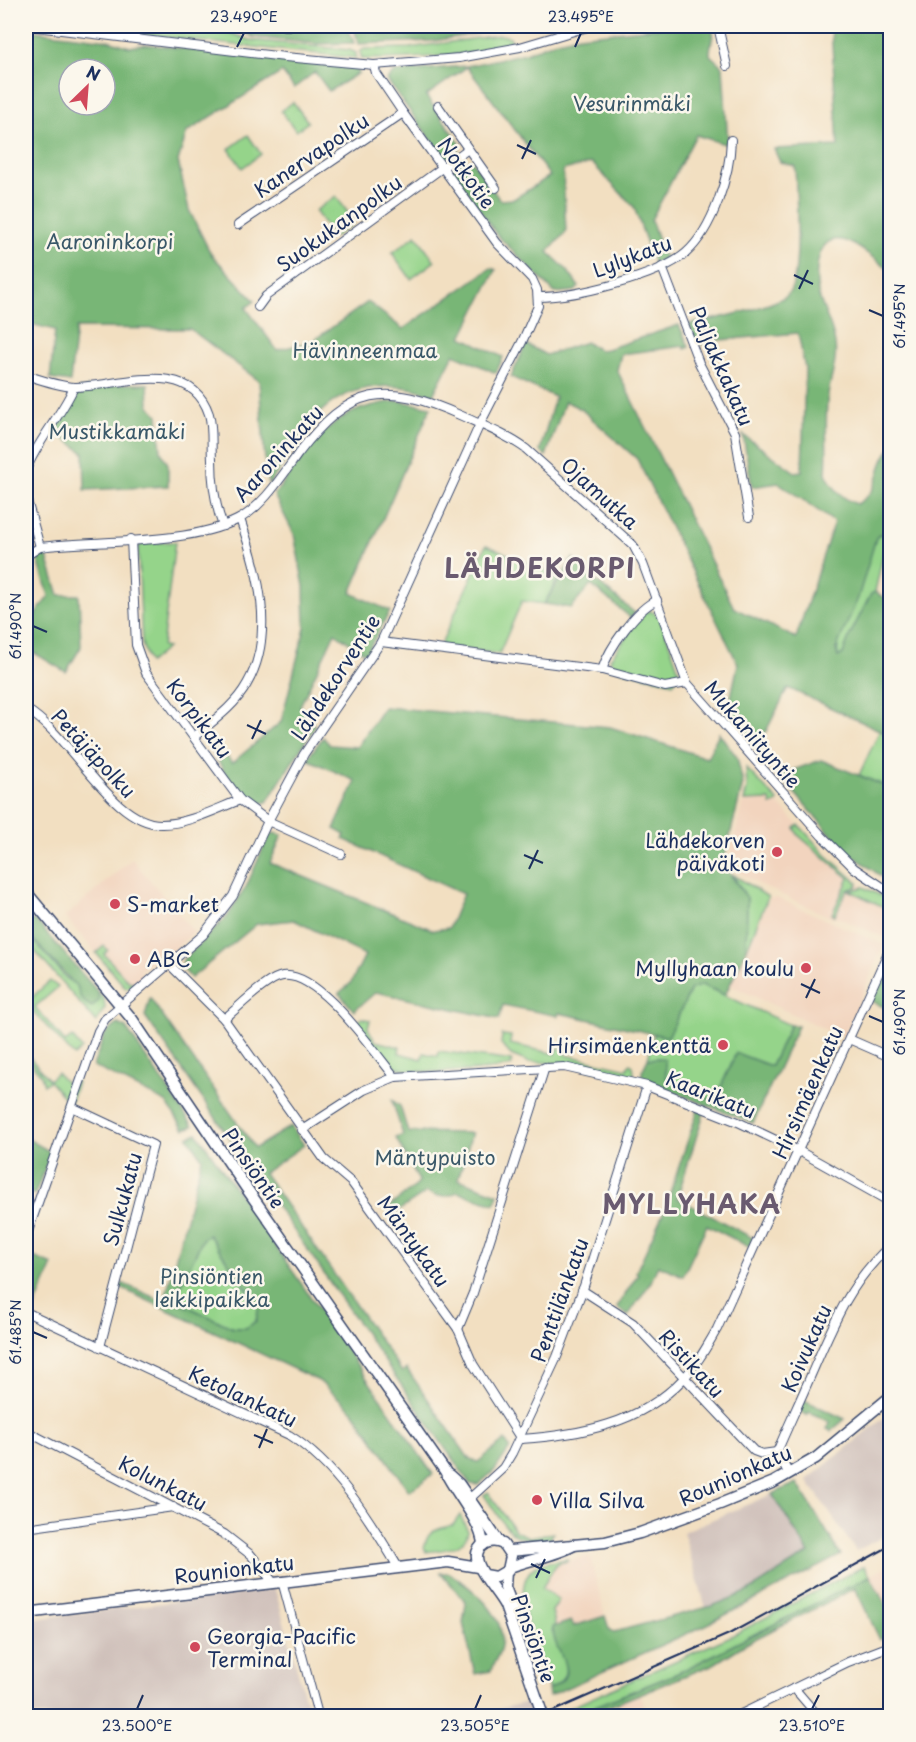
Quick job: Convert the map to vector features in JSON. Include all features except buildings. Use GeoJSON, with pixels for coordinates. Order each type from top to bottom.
{"type":"FeatureCollection","features":[{"type":"Feature","properties":{"kind":"main road","name":"Pinsiöntie"},"geometry":{"type":"LineString","coordinates":[[26,892],[122,1007],[466,1501],[499,1542]]}},
{"type":"Feature","properties":{"kind":"main road","name":"Rounionkatu"},"geometry":{"type":"LineString","coordinates":[[510,1551],[605,1542],[671,1523],[789,1474],[816,1458],[891,1397]]}},
{"type":"Feature","properties":{"kind":"main road","name":"Pinsiöntie"},"geometry":{"type":"LineString","coordinates":[[466,1501],[482,1531],[481,1547]]}},
{"type":"Feature","properties":{"kind":"main road"},"geometry":{"type":"LineString","coordinates":[[499,1542],[510,1551],[508,1570],[496,1577],[481,1571],[481,1547],[499,1542]]}},
{"type":"Feature","properties":{"kind":"main road","name":"Rounionkatu"},"geometry":{"type":"LineString","coordinates":[[508,1570],[545,1555],[562,1552],[574,1545]]}},
{"type":"Feature","properties":{"kind":"main road","name":"Rounionkatu"},"geometry":{"type":"LineString","coordinates":[[26,1613],[448,1562],[481,1547]]}},
{"type":"Feature","properties":{"kind":"main road","name":"Rounionkatu"},"geometry":{"type":"LineString","coordinates":[[448,1562],[481,1571]]}},
{"type":"Feature","properties":{"kind":"main road","name":"Pinsiöntie"},"geometry":{"type":"LineString","coordinates":[[508,1570],[506,1587],[550,1716]]}},
{"type":"Feature","properties":{"kind":"main road","name":"Pinsiöntie"},"geometry":{"type":"LineString","coordinates":[[481,1571],[506,1606],[543,1716]]}},
{"type":"Feature","properties":{"kind":"street"},"geometry":{"type":"LineString","coordinates":[[28,26],[93,30],[374,65],[469,56],[520,47],[591,26]]}},
{"type":"Feature","properties":{"kind":"street"},"geometry":{"type":"LineString","coordinates":[[284,26],[292,26]]}},
{"type":"Feature","properties":{"kind":"street"},"geometry":{"type":"LineString","coordinates":[[718,26],[727,66]]}},
{"type":"Feature","properties":{"kind":"street","name":"Notkotie"},"geometry":{"type":"LineString","coordinates":[[374,65],[376,73],[403,113],[497,243],[532,279],[538,297]]}},
{"type":"Feature","properties":{"kind":"street"},"geometry":{"type":"LineString","coordinates":[[438,106],[496,188]]}},
{"type":"Feature","properties":{"kind":"street","name":"Kanervapolku"},"geometry":{"type":"LineString","coordinates":[[238,225],[403,113]]}},
{"type":"Feature","properties":{"kind":"street","name":"Lylykatu"},"geometry":{"type":"LineString","coordinates":[[538,297],[575,295],[662,267],[689,250],[707,222],[727,174],[731,140]]}},
{"type":"Feature","properties":{"kind":"street","name":"Suokukanpolku"},"geometry":{"type":"LineString","coordinates":[[258,307],[266,296],[468,149]]}},
{"type":"Feature","properties":{"kind":"street","name":"Paljakkakatu"},"geometry":{"type":"LineString","coordinates":[[662,267],[699,363],[735,432],[749,517]]}},
{"type":"Feature","properties":{"kind":"street","name":"Lähdekorventie"},"geometry":{"type":"LineString","coordinates":[[26,1237],[29,1212],[72,1107],[98,1030],[105,1019],[171,966],[212,925],[233,896],[268,821],[304,754],[381,642],[480,424],[534,316],[538,297]]}},
{"type":"Feature","properties":{"kind":"street"},"geometry":{"type":"LineString","coordinates":[[26,375],[74,387],[118,380],[171,380],[183,383],[195,391],[209,414],[216,504],[223,526]]}},
{"type":"Feature","properties":{"kind":"street"},"geometry":{"type":"LineString","coordinates":[[26,470],[33,451],[62,411],[74,387]]}},
{"type":"Feature","properties":{"kind":"street","name":"Aaroninkatu"},"geometry":{"type":"LineString","coordinates":[[26,556],[40,547],[195,535],[240,519],[260,502],[328,418],[358,400],[384,394],[415,397],[480,424]]}},
{"type":"Feature","properties":{"kind":"street","name":"Ojamutka"},"geometry":{"type":"LineString","coordinates":[[480,424],[526,449],[633,545],[657,600],[687,683]]}},
{"type":"Feature","properties":{"kind":"street"},"geometry":{"type":"LineString","coordinates":[[26,497],[40,547]]}},
{"type":"Feature","properties":{"kind":"street"},"geometry":{"type":"LineString","coordinates":[[195,736],[231,706],[247,686],[262,640],[257,574],[240,519]]}},
{"type":"Feature","properties":{"kind":"street","name":"Korpikatu"},"geometry":{"type":"LineString","coordinates":[[131,539],[136,645],[146,673],[195,736],[240,800],[268,821],[341,854]]}},
{"type":"Feature","properties":{"kind":"street"},"geometry":{"type":"LineString","coordinates":[[602,669],[615,643],[645,607],[657,600]]}},
{"type":"Feature","properties":{"kind":"street","name":"Mukaniityntie"},"geometry":{"type":"LineString","coordinates":[[381,642],[602,669],[665,687],[687,683],[822,836],[854,868],[891,892]]}},
{"type":"Feature","properties":{"kind":"street","name":"Petäjäpolku"},"geometry":{"type":"LineString","coordinates":[[26,709],[50,726],[124,810],[145,823],[175,823],[240,800]]}},
{"type":"Feature","properties":{"kind":"street","name":"Hirsimäenkatu"},"geometry":{"type":"LineString","coordinates":[[521,1439],[577,1433],[619,1420],[662,1397],[683,1379],[717,1329],[891,948]]}},
{"type":"Feature","properties":{"kind":"street","name":"Mäntykatu"},"geometry":{"type":"LineString","coordinates":[[171,966],[224,1019],[324,1159],[352,1183],[458,1329],[473,1364],[521,1439]]}},
{"type":"Feature","properties":{"kind":"street"},"geometry":{"type":"LineString","coordinates":[[224,1019],[277,978],[290,976],[326,994],[395,1077]]}},
{"type":"Feature","properties":{"kind":"street"},"geometry":{"type":"LineString","coordinates":[[849,1039],[891,1057]]}},
{"type":"Feature","properties":{"kind":"street"},"geometry":{"type":"LineString","coordinates":[[458,1329],[473,1293],[545,1067]]}},
{"type":"Feature","properties":{"kind":"street","name":"Kaarikatu"},"geometry":{"type":"LineString","coordinates":[[302,1130],[344,1102],[395,1077],[545,1067],[586,1070],[647,1086],[738,1122],[799,1151],[891,1202]]}},
{"type":"Feature","properties":{"kind":"street","name":"Penttilänkatu"},"geometry":{"type":"LineString","coordinates":[[466,1501],[503,1468],[521,1439],[557,1357],[582,1290],[647,1086]]}},
{"type":"Feature","properties":{"kind":"street","name":"Sulkukatu"},"geometry":{"type":"LineString","coordinates":[[72,1107],[153,1145],[100,1347]]}},
{"type":"Feature","properties":{"kind":"street","name":"Koivukatu"},"geometry":{"type":"LineString","coordinates":[[777,1452],[848,1295],[868,1267],[891,1246]]}},
{"type":"Feature","properties":{"kind":"street","name":"Ristikatu"},"geometry":{"type":"LineString","coordinates":[[582,1290],[633,1323],[683,1379],[754,1451],[762,1454],[777,1452]]}},
{"type":"Feature","properties":{"kind":"street","name":"Ketolankatu"},"geometry":{"type":"LineString","coordinates":[[26,1312],[289,1435],[308,1447],[338,1478],[398,1567]]}},
{"type":"Feature","properties":{"kind":"street","name":"Kolunkatu"},"geometry":{"type":"LineString","coordinates":[[26,1431],[238,1543],[277,1581]]}},
{"type":"Feature","properties":{"kind":"street"},"geometry":{"type":"LineString","coordinates":[[777,1452],[789,1474]]}},
{"type":"Feature","properties":{"kind":"street"},"geometry":{"type":"LineString","coordinates":[[26,1528],[173,1507]]}},
{"type":"Feature","properties":{"kind":"street"},"geometry":{"type":"LineString","coordinates":[[277,1581],[317,1711]]}},
{"type":"Feature","properties":{"kind":"street"},"geometry":{"type":"LineString","coordinates":[[737,1716],[874,1650],[891,1646]]}},
{"type":"Feature","properties":{"kind":"street"},"geometry":{"type":"LineString","coordinates":[[794,1688],[818,1716]]}},
{"type":"Feature","properties":{"kind":"shaded area","name":"Lähdekorven päiväkoti"},"geometry":{"type":"Polygon","coordinates":[[[746,768],[826,855],[863,887],[890,900],[888,939],[837,917],[830,917],[759,884],[733,868],[731,849],[747,788],[746,768]]]}},
{"type":"Feature","properties":{"kind":"shaded area"},"geometry":{"type":"Polygon","coordinates":[[[132,859],[194,932],[171,952],[163,950],[140,971],[143,977],[137,983],[129,981],[104,953],[104,946],[96,953],[65,917],[132,859]]]}},
{"type":"Feature","properties":{"kind":"shaded area","name":"Myllyhaan koulu"},"geometry":{"type":"Polygon","coordinates":[[[770,898],[777,898],[884,945],[844,1035],[840,1036],[730,985],[770,898]]]}},
{"type":"Feature","properties":{"kind":"shaded area"},"geometry":{"type":"Polygon","coordinates":[[[890,1413],[890,1533],[856,1551],[807,1480],[890,1413]]]}},
{"type":"Feature","properties":{"kind":"shaded area"},"geometry":{"type":"Polygon","coordinates":[[[772,1494],[809,1553],[748,1592],[706,1608],[683,1532],[772,1494]]]}},
{"type":"Feature","properties":{"kind":"shaded area"},"geometry":{"type":"Polygon","coordinates":[[[590,1556],[605,1616],[573,1626],[571,1621],[556,1627],[541,1589],[557,1563],[590,1556]]]}},
{"type":"Feature","properties":{"kind":"shaded area"},"geometry":{"type":"Polygon","coordinates":[[[890,1564],[890,1612],[870,1576],[890,1564]]]}},
{"type":"Feature","properties":{"kind":"shaded area"},"geometry":{"type":"Polygon","coordinates":[[[275,1589],[310,1716],[26,1716],[26,1620],[275,1589]]]}},
{"type":"Feature","properties":{"kind":"shaded area"},"geometry":{"type":"Polygon","coordinates":[[[641,1695],[647,1716],[593,1716],[592,1713],[641,1695]]]}},
{"type":"Feature","properties":{"kind":"shaded area"},"geometry":{"type":"Polygon","coordinates":[[[531,1701],[536,1716],[474,1716],[487,1712],[531,1701]]]}},
{"type":"Feature","properties":{"kind":"green space"},"geometry":{"type":"Polygon","coordinates":[[[103,26],[212,26],[249,40],[350,50],[356,53],[356,58],[115,32],[103,26]]]}},
{"type":"Feature","properties":{"kind":"green space"},"geometry":{"type":"Polygon","coordinates":[[[227,26],[293,29],[347,26],[354,43],[318,44],[254,37],[227,26]]]}},
{"type":"Feature","properties":{"kind":"green space"},"geometry":{"type":"Polygon","coordinates":[[[353,26],[380,26],[386,30],[392,26],[443,26],[447,30],[465,26],[494,26],[495,30],[434,41],[359,44],[353,26]]]}},
{"type":"Feature","properties":{"kind":"green space","name":"Vesurinmäki"},"geometry":{"type":"Polygon","coordinates":[[[672,26],[712,26],[710,55],[723,67],[728,145],[696,135],[651,220],[665,259],[654,264],[634,207],[592,163],[563,170],[566,232],[548,252],[567,270],[579,287],[575,291],[555,293],[497,235],[452,169],[464,161],[473,162],[500,200],[514,199],[550,176],[467,67],[426,96],[460,143],[458,151],[445,159],[387,80],[394,72],[467,66],[526,53],[554,42],[579,36],[672,26]]]}},
{"type":"Feature","properties":{"kind":"green space"},"geometry":{"type":"Polygon","coordinates":[[[831,26],[890,26],[890,270],[848,242],[830,241],[820,254],[817,283],[822,305],[834,337],[836,351],[827,403],[826,473],[838,492],[857,504],[866,498],[875,485],[882,463],[890,449],[890,536],[880,534],[876,538],[858,598],[836,649],[838,657],[843,654],[871,594],[875,592],[890,601],[890,735],[788,688],[757,749],[727,715],[738,664],[637,459],[581,409],[565,401],[546,456],[540,451],[555,397],[511,377],[526,344],[546,355],[586,342],[599,350],[679,325],[689,347],[621,354],[617,370],[734,608],[796,638],[834,522],[779,483],[752,487],[743,435],[795,472],[802,471],[805,369],[798,333],[710,341],[697,346],[689,324],[758,308],[783,298],[789,293],[796,269],[797,252],[795,166],[780,162],[774,149],[838,146],[831,26]]]}},
{"type":"Feature","properties":{"kind":"green space","name":"Aaroninkorpi"},"geometry":{"type":"Polygon","coordinates":[[[26,30],[108,40],[130,47],[144,44],[356,68],[359,73],[329,91],[315,72],[294,88],[282,72],[187,132],[178,161],[189,210],[211,254],[255,301],[246,308],[277,350],[311,342],[368,302],[403,329],[491,268],[496,270],[462,337],[503,357],[496,373],[454,354],[433,395],[391,386],[362,389],[336,400],[316,416],[269,485],[266,474],[259,381],[190,329],[76,328],[70,382],[50,379],[55,330],[26,323],[26,30]]]}},
{"type":"Feature","properties":{"kind":"green space"},"geometry":{"type":"Polygon","coordinates":[[[500,35],[510,37],[512,42],[499,47],[462,54],[362,59],[360,52],[364,49],[409,48],[500,35]]]}},
{"type":"Feature","properties":{"kind":"green space"},"geometry":{"type":"Polygon","coordinates":[[[293,102],[308,122],[296,131],[281,111],[293,102]]]}},
{"type":"Feature","properties":{"kind":"green space"},"geometry":{"type":"Polygon","coordinates":[[[248,135],[261,154],[242,168],[229,149],[248,135]]]}},
{"type":"Feature","properties":{"kind":"green space"},"geometry":{"type":"Polygon","coordinates":[[[336,196],[351,217],[353,224],[334,237],[315,211],[336,196]]]}},
{"type":"Feature","properties":{"kind":"green space"},"geometry":{"type":"Polygon","coordinates":[[[416,235],[435,261],[411,279],[392,253],[416,235]]]}},
{"type":"Feature","properties":{"kind":"green space","name":"Mustikkamäki"},"geometry":{"type":"Polygon","coordinates":[[[122,384],[148,384],[149,405],[158,415],[161,452],[168,464],[168,486],[85,490],[84,453],[55,431],[79,389],[122,384]]]}},
{"type":"Feature","properties":{"kind":"green space"},"geometry":{"type":"Polygon","coordinates":[[[399,401],[431,407],[351,593],[390,611],[366,654],[335,633],[300,706],[315,726],[267,802],[255,804],[228,779],[204,735],[207,732],[232,763],[281,722],[305,628],[304,586],[294,534],[274,495],[312,444],[339,420],[355,411],[399,401]]]}},
{"type":"Feature","properties":{"kind":"green space"},"geometry":{"type":"Polygon","coordinates":[[[880,534],[890,536],[890,548],[884,550],[875,592],[871,594],[843,654],[838,657],[838,647],[846,617],[876,537],[880,534]]]}},
{"type":"Feature","properties":{"kind":"green space"},"geometry":{"type":"Polygon","coordinates":[[[175,542],[162,647],[167,648],[149,663],[142,644],[138,547],[143,543],[175,542]]]}},
{"type":"Feature","properties":{"kind":"green space"},"geometry":{"type":"Polygon","coordinates":[[[486,545],[559,576],[544,604],[522,601],[499,654],[440,646],[486,545]]]}},
{"type":"Feature","properties":{"kind":"green space"},"geometry":{"type":"Polygon","coordinates":[[[46,554],[59,595],[79,595],[81,647],[66,672],[26,648],[26,627],[49,596],[37,557],[46,554]]]}},
{"type":"Feature","properties":{"kind":"green space"},"geometry":{"type":"Polygon","coordinates":[[[573,558],[595,580],[635,613],[631,618],[591,585],[571,608],[544,604],[573,558]]]}},
{"type":"Feature","properties":{"kind":"green space"},"geometry":{"type":"Polygon","coordinates":[[[651,611],[660,617],[680,674],[673,683],[615,668],[610,659],[644,612],[651,611]]]}},
{"type":"Feature","properties":{"kind":"green space"},"geometry":{"type":"Polygon","coordinates":[[[384,707],[610,727],[707,758],[719,733],[737,757],[743,784],[724,859],[725,867],[747,898],[746,951],[725,995],[702,985],[691,989],[668,1037],[559,1013],[558,1016],[503,1005],[499,1019],[376,992],[354,1011],[339,993],[351,983],[365,955],[294,920],[257,924],[191,978],[182,968],[183,960],[227,917],[246,887],[269,835],[273,833],[282,835],[270,863],[433,930],[449,928],[463,894],[343,839],[345,835],[334,829],[356,781],[307,759],[323,737],[330,745],[357,747],[384,707]]]}},
{"type":"Feature","properties":{"kind":"green space"},"geometry":{"type":"Polygon","coordinates":[[[880,730],[890,735],[890,788],[859,775],[880,730]]]}},
{"type":"Feature","properties":{"kind":"green space"},"geometry":{"type":"Polygon","coordinates":[[[821,760],[890,788],[890,883],[843,848],[779,775],[821,760]]]}},
{"type":"Feature","properties":{"kind":"green space"},"geometry":{"type":"Polygon","coordinates":[[[746,768],[778,801],[777,803],[771,805],[770,800],[744,801],[747,788],[746,768]]]}},
{"type":"Feature","properties":{"kind":"green space"},"geometry":{"type":"Polygon","coordinates":[[[799,825],[826,855],[858,883],[856,887],[847,890],[835,915],[832,914],[849,878],[798,835],[795,828],[799,825]]]}},
{"type":"Feature","properties":{"kind":"green space"},"geometry":{"type":"Polygon","coordinates":[[[732,874],[768,897],[746,951],[747,898],[732,874]]]}},
{"type":"Feature","properties":{"kind":"green space"},"geometry":{"type":"Polygon","coordinates":[[[863,887],[890,900],[890,918],[885,916],[888,909],[850,891],[863,887]]]}},
{"type":"Feature","properties":{"kind":"green space"},"geometry":{"type":"Polygon","coordinates":[[[30,920],[36,921],[98,992],[99,1000],[92,1007],[86,1004],[78,988],[26,932],[26,923],[30,920]]]}},
{"type":"Feature","properties":{"kind":"green space"},"geometry":{"type":"Polygon","coordinates":[[[26,932],[66,978],[99,1000],[98,992],[104,999],[105,1008],[96,1022],[26,941],[26,932]]]}},
{"type":"Feature","properties":{"kind":"green space"},"geometry":{"type":"Polygon","coordinates":[[[104,946],[108,950],[104,954],[128,981],[137,983],[126,988],[96,953],[104,946]]]}},
{"type":"Feature","properties":{"kind":"green space"},"geometry":{"type":"Polygon","coordinates":[[[890,959],[890,1010],[871,1001],[890,959]]]}},
{"type":"Feature","properties":{"kind":"green space"},"geometry":{"type":"Polygon","coordinates":[[[50,981],[58,987],[35,1007],[65,1042],[72,1037],[82,1049],[74,1056],[27,1005],[29,1000],[50,981]]]}},
{"type":"Feature","properties":{"kind":"green space","name":"Hirsimäenkenttä"},"geometry":{"type":"Polygon","coordinates":[[[702,985],[790,1025],[771,1066],[768,1067],[736,1054],[715,1100],[691,1093],[666,1077],[665,1061],[658,1058],[648,1059],[654,1034],[668,1037],[691,989],[702,985]]]}},
{"type":"Feature","properties":{"kind":"green space"},"geometry":{"type":"Polygon","coordinates":[[[150,998],[255,1148],[291,1126],[304,1145],[264,1173],[402,1372],[407,1369],[470,1460],[478,1462],[505,1440],[510,1448],[495,1470],[478,1485],[470,1484],[145,1016],[150,998]]]}},
{"type":"Feature","properties":{"kind":"green space"},"geometry":{"type":"Polygon","coordinates":[[[361,1018],[370,1020],[368,1028],[375,1041],[400,1047],[399,1053],[422,1059],[424,1053],[438,1056],[439,1051],[512,1061],[512,1065],[452,1072],[404,1069],[389,1062],[374,1047],[357,1025],[361,1018]]]}},
{"type":"Feature","properties":{"kind":"green space"},"geometry":{"type":"Polygon","coordinates":[[[118,1024],[126,1028],[193,1126],[184,1129],[166,1102],[93,1066],[105,1034],[118,1024]]]}},
{"type":"Feature","properties":{"kind":"green space"},"geometry":{"type":"Polygon","coordinates":[[[790,1025],[798,1026],[753,1123],[642,1080],[642,1071],[648,1059],[662,1058],[665,1060],[666,1077],[691,1093],[715,1100],[736,1053],[771,1066],[790,1025]]]}},
{"type":"Feature","properties":{"kind":"green space"},"geometry":{"type":"Polygon","coordinates":[[[502,1035],[511,1036],[510,1044],[556,1054],[558,1048],[566,1049],[566,1055],[627,1069],[630,1064],[633,1066],[634,1074],[631,1078],[563,1063],[528,1062],[511,1055],[501,1044],[502,1035]]]}},
{"type":"Feature","properties":{"kind":"green space"},"geometry":{"type":"Polygon","coordinates":[[[26,1053],[49,1080],[57,1073],[69,1086],[74,1081],[77,1082],[68,1110],[62,1105],[66,1100],[49,1081],[44,1085],[41,1075],[26,1058],[26,1053]]]}},
{"type":"Feature","properties":{"kind":"green space","name":"Mäntypuisto"},"geometry":{"type":"Polygon","coordinates":[[[392,1100],[400,1106],[408,1132],[472,1133],[458,1179],[498,1194],[495,1204],[457,1192],[442,1196],[427,1192],[391,1216],[386,1209],[419,1181],[396,1138],[403,1135],[392,1100]]]}},
{"type":"Feature","properties":{"kind":"green space"},"geometry":{"type":"Polygon","coordinates":[[[698,1110],[704,1113],[677,1198],[753,1238],[749,1247],[707,1225],[683,1276],[658,1265],[651,1282],[628,1316],[617,1307],[638,1274],[636,1272],[664,1211],[698,1110]]]}},
{"type":"Feature","properties":{"kind":"green space"},"geometry":{"type":"Polygon","coordinates":[[[197,1133],[433,1474],[409,1491],[353,1411],[319,1381],[121,1288],[122,1283],[164,1302],[202,1158],[188,1137],[197,1133]],[[209,1235],[203,1238],[176,1296],[176,1301],[233,1328],[246,1328],[256,1321],[259,1306],[209,1235]]]}},
{"type":"Feature","properties":{"kind":"green space"},"geometry":{"type":"Polygon","coordinates":[[[26,1138],[51,1152],[35,1194],[26,1193],[26,1138]]]}},
{"type":"Feature","properties":{"kind":"green space","name":"Pinsiöntien leikkipaikka"},"geometry":{"type":"Polygon","coordinates":[[[209,1235],[259,1306],[256,1321],[246,1328],[233,1328],[176,1301],[176,1296],[203,1238],[209,1235]]]}},
{"type":"Feature","properties":{"kind":"green space"},"geometry":{"type":"Polygon","coordinates":[[[31,1256],[53,1265],[33,1311],[26,1307],[26,1278],[31,1256]]]}},
{"type":"Feature","properties":{"kind":"green space"},"geometry":{"type":"Polygon","coordinates":[[[804,1400],[845,1419],[831,1431],[827,1429],[830,1422],[809,1412],[807,1415],[799,1411],[804,1400]]]}},
{"type":"Feature","properties":{"kind":"green space"},"geometry":{"type":"Polygon","coordinates":[[[797,1483],[841,1555],[706,1625],[549,1696],[548,1689],[565,1677],[566,1670],[554,1637],[553,1627],[571,1621],[574,1626],[605,1616],[609,1629],[614,1632],[712,1606],[747,1592],[809,1553],[772,1494],[797,1483]]]}},
{"type":"Feature","properties":{"kind":"green space"},"geometry":{"type":"Polygon","coordinates":[[[488,1492],[515,1531],[529,1537],[553,1533],[551,1538],[526,1539],[510,1531],[484,1495],[488,1492]]]}},
{"type":"Feature","properties":{"kind":"green space"},"geometry":{"type":"Polygon","coordinates":[[[460,1515],[468,1531],[462,1542],[452,1548],[426,1552],[424,1547],[431,1533],[453,1525],[460,1515]]]}},
{"type":"Feature","properties":{"kind":"green space"},"geometry":{"type":"Polygon","coordinates":[[[568,1559],[568,1561],[557,1563],[542,1588],[559,1600],[552,1611],[556,1627],[552,1630],[565,1664],[563,1678],[548,1689],[547,1679],[531,1637],[523,1603],[523,1588],[527,1575],[536,1566],[568,1559]]]}},
{"type":"Feature","properties":{"kind":"green space"},"geometry":{"type":"Polygon","coordinates":[[[864,1566],[870,1576],[678,1673],[571,1716],[560,1716],[558,1713],[731,1636],[864,1566]]]}},
{"type":"Feature","properties":{"kind":"green space"},"geometry":{"type":"Polygon","coordinates":[[[441,1573],[449,1573],[468,1587],[478,1595],[494,1615],[502,1638],[500,1650],[491,1671],[475,1674],[463,1623],[466,1602],[441,1573]]]}},
{"type":"Feature","properties":{"kind":"green space"},"geometry":{"type":"Polygon","coordinates":[[[870,1576],[890,1612],[890,1633],[880,1640],[855,1588],[747,1643],[714,1664],[592,1713],[593,1716],[571,1716],[678,1673],[870,1576]]]}},
{"type":"Feature","properties":{"kind":"railway"},"geometry":{"type":"LineString","coordinates":[[542,1716],[729,1634],[890,1546]]}},
{"type":"Feature","properties":{"kind":"place","name":"Lähdekorven päiväkoti"},"geometry":{"type":"Point","coordinates":[777,852]}},
{"type":"Feature","properties":{"kind":"place","name":"S-market"},"geometry":{"type":"Point","coordinates":[115,904]}},
{"type":"Feature","properties":{"kind":"place","name":"ABC"},"geometry":{"type":"Point","coordinates":[135,959]}},
{"type":"Feature","properties":{"kind":"place","name":"Myllyhaan koulu"},"geometry":{"type":"Point","coordinates":[806,968]}},
{"type":"Feature","properties":{"kind":"place","name":"Hirsimäenkenttä"},"geometry":{"type":"Point","coordinates":[723,1045]}},
{"type":"Feature","properties":{"kind":"place","name":"Villa Silva"},"geometry":{"type":"Point","coordinates":[537,1500]}},
{"type":"Feature","properties":{"kind":"place","name":"Georgia-Pacific Terminal"},"geometry":{"type":"Point","coordinates":[195,1647]}},
{"type":"Feature","properties":{"kind":"district","name":"LÄHDEKORPI"},"geometry":{"type":"Point","coordinates":[540,567]}},
{"type":"Feature","properties":{"kind":"district","name":"MYLLYHAKA"},"geometry":{"type":"Point","coordinates":[692,1203]}},
{"type":"Feature","properties":{"kind":"park label","name":"Hävinneenmaa"},"geometry":{"type":"Point","coordinates":[365,350]}}]}
